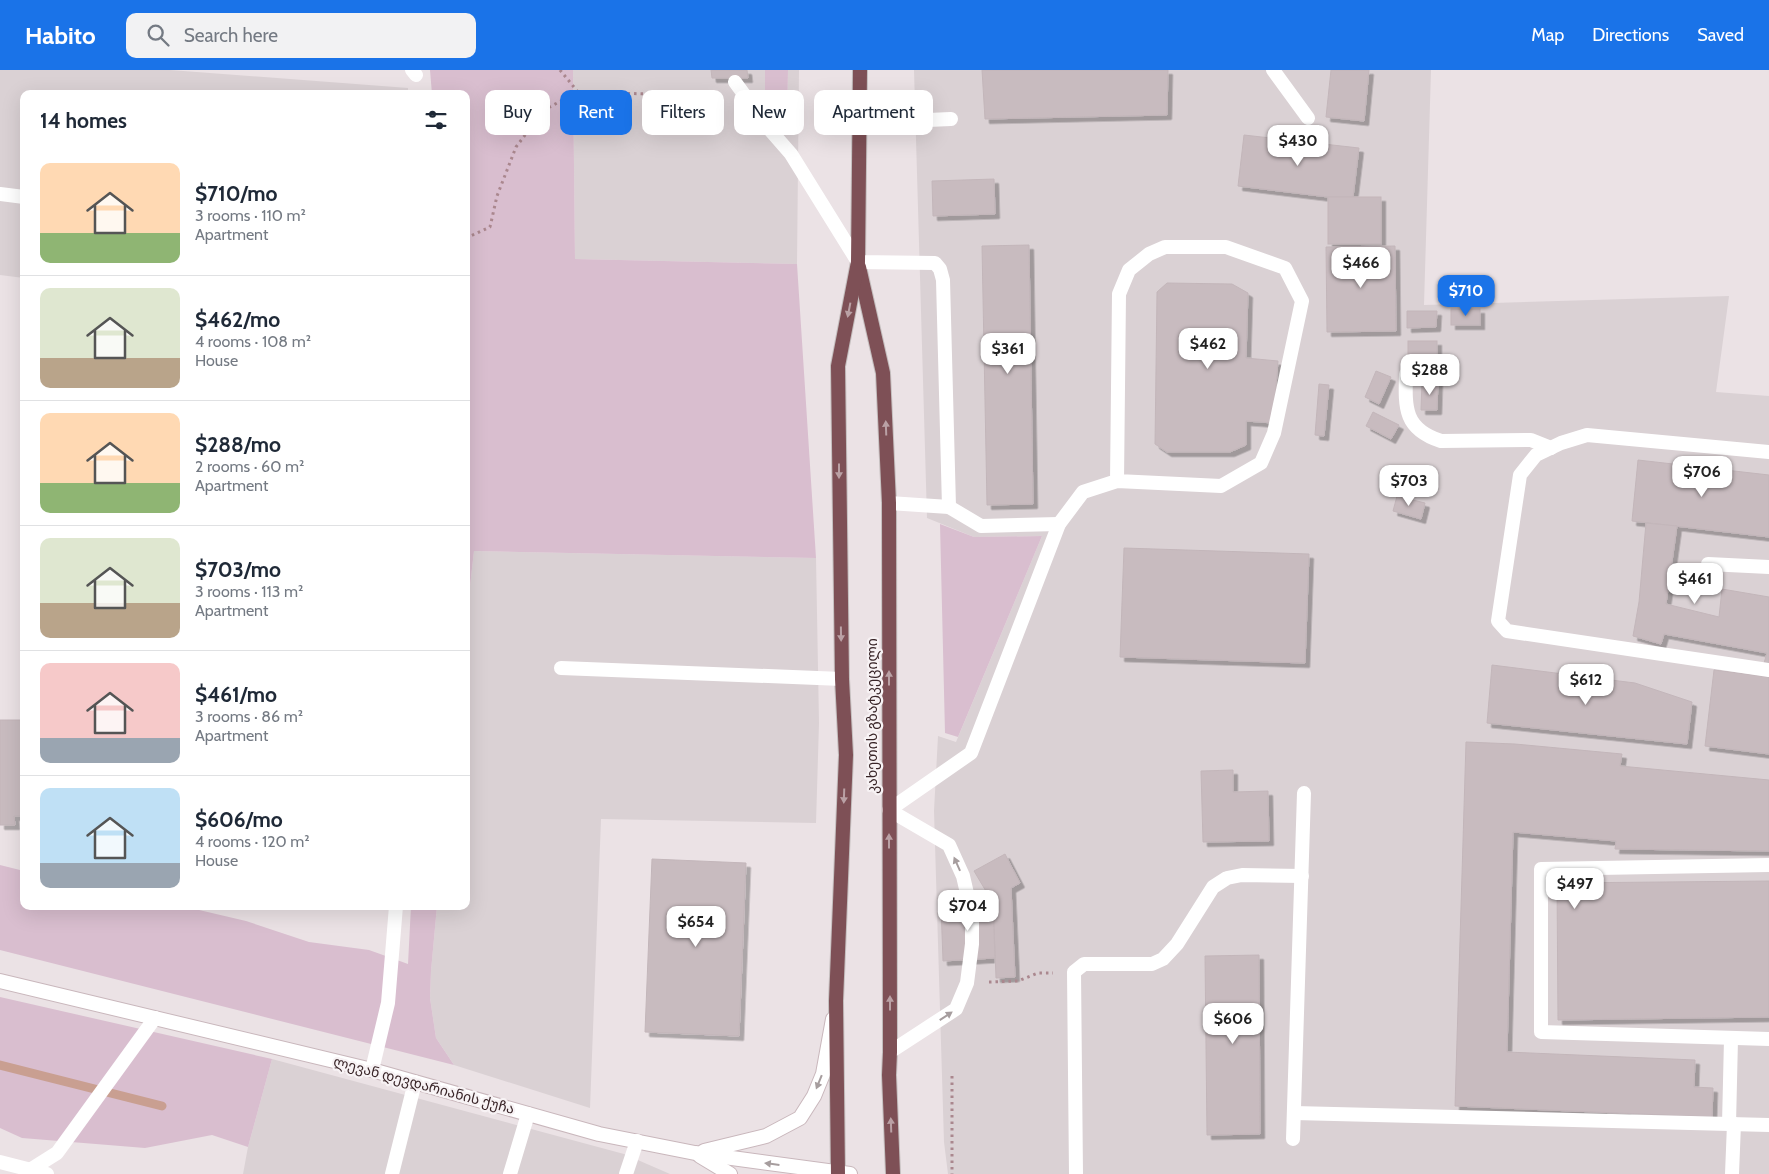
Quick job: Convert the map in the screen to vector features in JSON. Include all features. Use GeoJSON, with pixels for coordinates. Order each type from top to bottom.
{"type":"FeatureCollection","features":[{"type":"Feature","properties":{"kind":"highway","name":"კახეთის გზატკეცილი"},"geometry":{"type":"LineString","coordinates":[[860,70],[860,90]]}},
{"type":"Feature","properties":{"kind":"highway","name":"კახეთის გზატკეცილი"},"geometry":{"type":"LineString","coordinates":[[841,1174],[836,1000],[846,756],[842,679],[838,366],[858,262],[859,135]]}},
{"type":"Feature","properties":{"kind":"highway","name":"კახეთის გზატკეცილი"},"geometry":{"type":"LineString","coordinates":[[858,262],[884,373],[889,503],[889,1075],[893,1174]]}},
{"type":"Feature","properties":{"kind":"main road"},"geometry":{"type":"LineString","coordinates":[[1273,70],[1308,118]]}},
{"type":"Feature","properties":{"kind":"main road"},"geometry":{"type":"LineString","coordinates":[[735,82],[741,90]]}},
{"type":"Feature","properties":{"kind":"main road"},"geometry":{"type":"LineString","coordinates":[[933,119],[951,118]]}},
{"type":"Feature","properties":{"kind":"main road"},"geometry":{"type":"LineString","coordinates":[[774,135],[790,154],[858,262],[935,263],[940,269],[943,280],[949,507]]}},
{"type":"Feature","properties":{"kind":"main road"},"geometry":{"type":"LineString","coordinates":[[0,194],[20,196]]}},
{"type":"Feature","properties":{"kind":"main road"},"geometry":{"type":"LineString","coordinates":[[890,1052],[956,1009],[967,983],[972,944],[972,915],[962,876],[949,845],[889,810],[971,752],[1059,524],[1083,492],[1117,481],[1221,486],[1261,463],[1274,433],[1302,301],[1284,268],[1226,247],[1165,247],[1149,254],[1130,270],[1119,294],[1117,481]]}},
{"type":"Feature","properties":{"kind":"main road"},"geometry":{"type":"LineString","coordinates":[[1406,374],[1405,405],[1418,429],[1429,437],[1441,441],[1531,440],[1551,448]]}},
{"type":"Feature","properties":{"kind":"main road"},"geometry":{"type":"LineString","coordinates":[[1769,452],[1587,435],[1536,455],[1520,475],[1498,621],[1507,631],[1769,670]]}},
{"type":"Feature","properties":{"kind":"main road"},"geometry":{"type":"LineString","coordinates":[[889,503],[949,507],[981,526],[1059,524]]}},
{"type":"Feature","properties":{"kind":"main road"},"geometry":{"type":"LineString","coordinates":[[1708,564],[1769,567]]}},
{"type":"Feature","properties":{"kind":"main road"},"geometry":{"type":"LineString","coordinates":[[561,668],[842,679]]}},
{"type":"Feature","properties":{"kind":"main road"},"geometry":{"type":"LineString","coordinates":[[1293,1138],[1304,793]]}},
{"type":"Feature","properties":{"kind":"main road"},"geometry":{"type":"LineString","coordinates":[[1769,866],[1542,869],[1541,1032],[1769,1039]]}},
{"type":"Feature","properties":{"kind":"main road"},"geometry":{"type":"LineString","coordinates":[[1076,1174],[1074,972],[1084,964],[1152,964],[1163,959],[1177,944],[1213,887],[1227,878],[1242,875],[1302,876]]}},
{"type":"Feature","properties":{"kind":"main road"},"geometry":{"type":"LineString","coordinates":[[372,1070],[388,1004],[396,910]]}},
{"type":"Feature","properties":{"kind":"main road","name":"ლევან დევდარიანის ქუჩა"},"geometry":{"type":"LineString","coordinates":[[0,981],[372,1070],[599,1134],[695,1153],[841,1174]]}},
{"type":"Feature","properties":{"kind":"main road"},"geometry":{"type":"LineString","coordinates":[[695,1153],[766,1136],[800,1118],[814,1096],[823,1074],[836,1000]]}},
{"type":"Feature","properties":{"kind":"main road"},"geometry":{"type":"LineString","coordinates":[[30,1170],[58,1153],[155,1018]]}},
{"type":"Feature","properties":{"kind":"main road"},"geometry":{"type":"LineString","coordinates":[[1731,1039],[1732,1174]]}},
{"type":"Feature","properties":{"kind":"main road"},"geometry":{"type":"LineString","coordinates":[[392,1174],[415,1082]]}},
{"type":"Feature","properties":{"kind":"main road"},"geometry":{"type":"LineString","coordinates":[[1294,1113],[1769,1125]]}},
{"type":"Feature","properties":{"kind":"main road"},"geometry":{"type":"LineString","coordinates":[[510,1174],[528,1114]]}},
{"type":"Feature","properties":{"kind":"main road"},"geometry":{"type":"LineString","coordinates":[[626,1174],[636,1141]]}},
{"type":"Feature","properties":{"kind":"main road"},"geometry":{"type":"LineString","coordinates":[[695,1153],[730,1174]]}},
{"type":"Feature","properties":{"kind":"main road"},"geometry":{"type":"LineString","coordinates":[[0,1162],[47,1174]]}},
{"type":"Feature","properties":{"kind":"path"},"geometry":{"type":"LineString","coordinates":[[560,70],[576,90]]}},
{"type":"Feature","properties":{"kind":"path"},"geometry":{"type":"LineString","coordinates":[[632,93],[734,96]]}},
{"type":"Feature","properties":{"kind":"path"},"geometry":{"type":"LineString","coordinates":[[470,236],[490,227],[497,196],[516,148],[544,110],[560,102]]}},
{"type":"Feature","properties":{"kind":"path"},"geometry":{"type":"LineString","coordinates":[[967,983],[1018,981],[1038,973],[1074,972]]}},
{"type":"Feature","properties":{"kind":"path"},"geometry":{"type":"LineString","coordinates":[[952,1076],[952,1174]]}},
{"type":"Feature","properties":{"kind":"shaded area"},"geometry":{"type":"Polygon","coordinates":[[[0,70],[170,70],[408,88],[408,90],[20,90],[20,278],[0,275],[0,70]]]}},
{"type":"Feature","properties":{"kind":"shaded area"},"geometry":{"type":"Polygon","coordinates":[[[430,70],[573,70],[573,90],[560,90],[560,135],[574,135],[575,259],[797,264],[816,558],[474,551],[470,586],[470,90],[432,90],[430,70]]]}},
{"type":"Feature","properties":{"kind":"shaded area"},"geometry":{"type":"Polygon","coordinates":[[[573,70],[765,70],[765,90],[734,90],[734,135],[798,135],[797,264],[575,259],[574,135],[632,135],[632,90],[573,90],[573,70]]]}},
{"type":"Feature","properties":{"kind":"shaded area"},"geometry":{"type":"Polygon","coordinates":[[[765,70],[788,70],[788,90],[765,90],[765,70]]]}},
{"type":"Feature","properties":{"kind":"shaded area"},"geometry":{"type":"Polygon","coordinates":[[[788,70],[799,70],[799,90],[788,90],[788,70]]]}},
{"type":"Feature","properties":{"kind":"shaded area"},"geometry":{"type":"Polygon","coordinates":[[[914,70],[1431,70],[1424,305],[1729,296],[1716,392],[1769,396],[1769,1174],[948,1174],[944,1142],[934,811],[938,736],[956,742],[1042,536],[974,537],[927,518],[916,135],[933,135],[933,90],[915,90],[914,70]]]}},
{"type":"Feature","properties":{"kind":"shaded area"},"geometry":{"type":"Polygon","coordinates":[[[940,524],[974,537],[1042,536],[958,737],[945,733],[940,524]]]}},
{"type":"Feature","properties":{"kind":"shaded area"},"geometry":{"type":"Polygon","coordinates":[[[474,551],[816,558],[819,723],[816,823],[601,819],[590,1108],[454,1065],[436,1038],[430,998],[437,910],[470,910],[470,586],[474,551]]]}},
{"type":"Feature","properties":{"kind":"shaded area"},"geometry":{"type":"Polygon","coordinates":[[[0,865],[20,870],[20,910],[199,910],[246,921],[309,942],[369,950],[408,964],[411,910],[437,910],[430,998],[436,1038],[454,1065],[0,950],[0,865]]]}},
{"type":"Feature","properties":{"kind":"shaded area"},"geometry":{"type":"Polygon","coordinates":[[[0,997],[272,1059],[248,1147],[212,1135],[145,1148],[22,1138],[0,1128],[0,997]]]}},
{"type":"Feature","properties":{"kind":"shaded area"},"geometry":{"type":"Polygon","coordinates":[[[272,1059],[624,1154],[670,1174],[243,1174],[248,1147],[272,1059]]]}},
{"type":"Feature","properties":{"kind":"building"},"geometry":{"type":"Polygon","coordinates":[[[711,70],[747,70],[748,78],[712,78],[711,70]]]}},
{"type":"Feature","properties":{"kind":"building"},"geometry":{"type":"Polygon","coordinates":[[[982,70],[1168,70],[1167,115],[985,119],[982,70]]]}},
{"type":"Feature","properties":{"kind":"building"},"geometry":{"type":"Polygon","coordinates":[[[1331,70],[1369,70],[1364,121],[1326,117],[1331,70]]]}},
{"type":"Feature","properties":{"kind":"building"},"geometry":{"type":"Polygon","coordinates":[[[1244,135],[1359,148],[1353,197],[1328,197],[1238,186],[1244,135]]]}},
{"type":"Feature","properties":{"kind":"building"},"geometry":{"type":"Polygon","coordinates":[[[994,179],[995,214],[933,216],[932,181],[994,179]]]}},
{"type":"Feature","properties":{"kind":"building"},"geometry":{"type":"Polygon","coordinates":[[[1328,197],[1381,197],[1381,244],[1328,244],[1328,197]]]}},
{"type":"Feature","properties":{"kind":"building"},"geometry":{"type":"Polygon","coordinates":[[[1029,245],[1033,504],[987,505],[982,246],[1029,245]]]}},
{"type":"Feature","properties":{"kind":"building"},"geometry":{"type":"Polygon","coordinates":[[[1395,246],[1396,331],[1327,332],[1326,247],[1395,246]]]}},
{"type":"Feature","properties":{"kind":"building"},"geometry":{"type":"Polygon","coordinates":[[[1167,283],[1232,284],[1248,293],[1246,358],[1278,361],[1273,423],[1246,421],[1246,445],[1230,452],[1167,452],[1155,444],[1157,292],[1167,283]]]}},
{"type":"Feature","properties":{"kind":"building"},"geometry":{"type":"Polygon","coordinates":[[[1451,309],[1480,309],[1480,325],[1451,325],[1451,309]]]}},
{"type":"Feature","properties":{"kind":"building"},"geometry":{"type":"Polygon","coordinates":[[[1407,311],[1437,311],[1436,327],[1407,328],[1407,311]]]}},
{"type":"Feature","properties":{"kind":"building"},"geometry":{"type":"Polygon","coordinates":[[[1408,341],[1437,341],[1437,357],[1408,357],[1408,341]]]}},
{"type":"Feature","properties":{"kind":"building"},"geometry":{"type":"Polygon","coordinates":[[[1376,371],[1391,377],[1379,404],[1365,397],[1376,371]]]}},
{"type":"Feature","properties":{"kind":"building"},"geometry":{"type":"Polygon","coordinates":[[[1422,381],[1438,381],[1437,410],[1421,410],[1422,381]]]}},
{"type":"Feature","properties":{"kind":"building"},"geometry":{"type":"Polygon","coordinates":[[[1319,384],[1329,385],[1324,436],[1315,435],[1319,384]]]}},
{"type":"Feature","properties":{"kind":"building"},"geometry":{"type":"Polygon","coordinates":[[[1373,412],[1399,425],[1391,439],[1366,426],[1373,412]]]}},
{"type":"Feature","properties":{"kind":"building"},"geometry":{"type":"Polygon","coordinates":[[[1638,460],[1769,475],[1769,537],[1632,521],[1638,460]]]}},
{"type":"Feature","properties":{"kind":"building"},"geometry":{"type":"Polygon","coordinates":[[[1397,496],[1425,503],[1421,519],[1393,511],[1397,496]]]}},
{"type":"Feature","properties":{"kind":"building"},"geometry":{"type":"Polygon","coordinates":[[[1646,523],[1677,526],[1666,604],[1719,617],[1722,589],[1769,597],[1769,663],[1764,663],[1767,653],[1664,634],[1661,644],[1633,636],[1639,602],[1646,523]]]}},
{"type":"Feature","properties":{"kind":"building"},"geometry":{"type":"Polygon","coordinates":[[[1124,548],[1309,554],[1305,663],[1120,657],[1124,548]]]}},
{"type":"Feature","properties":{"kind":"building"},"geometry":{"type":"Polygon","coordinates":[[[1492,665],[1635,683],[1692,702],[1687,744],[1487,723],[1492,665]]]}},
{"type":"Feature","properties":{"kind":"building"},"geometry":{"type":"Polygon","coordinates":[[[1714,670],[1769,677],[1769,754],[1705,746],[1714,670]]]}},
{"type":"Feature","properties":{"kind":"building"},"geometry":{"type":"Polygon","coordinates":[[[0,720],[20,720],[20,816],[14,816],[15,825],[0,825],[0,720]]]}},
{"type":"Feature","properties":{"kind":"building"},"geometry":{"type":"Polygon","coordinates":[[[1466,742],[1515,744],[1622,754],[1620,766],[1769,780],[1769,851],[1615,849],[1616,841],[1513,832],[1507,1052],[1695,1060],[1694,1087],[1713,1088],[1712,1117],[1455,1106],[1466,742]]]}},
{"type":"Feature","properties":{"kind":"building"},"geometry":{"type":"Polygon","coordinates":[[[1233,770],[1233,792],[1268,791],[1269,841],[1203,842],[1201,771],[1233,770]]]}},
{"type":"Feature","properties":{"kind":"building"},"geometry":{"type":"Polygon","coordinates":[[[1005,854],[1020,883],[1011,888],[1015,977],[996,978],[993,903],[974,871],[1005,854]]]}},
{"type":"Feature","properties":{"kind":"building"},"geometry":{"type":"Polygon","coordinates":[[[652,859],[746,863],[739,1036],[645,1032],[652,859]]]}},
{"type":"Feature","properties":{"kind":"building"},"geometry":{"type":"Polygon","coordinates":[[[1769,881],[1769,1017],[1558,1020],[1557,883],[1769,881]]]}},
{"type":"Feature","properties":{"kind":"building"},"geometry":{"type":"Polygon","coordinates":[[[993,903],[995,958],[943,961],[941,906],[993,903]]]}},
{"type":"Feature","properties":{"kind":"building"},"geometry":{"type":"Polygon","coordinates":[[[1259,955],[1260,1134],[1207,1135],[1205,956],[1259,955]]]}},
{"type":"Feature","properties":{"kind":"waterway"},"geometry":{"type":"LineString","coordinates":[[0,1065],[162,1106]]}}]}
